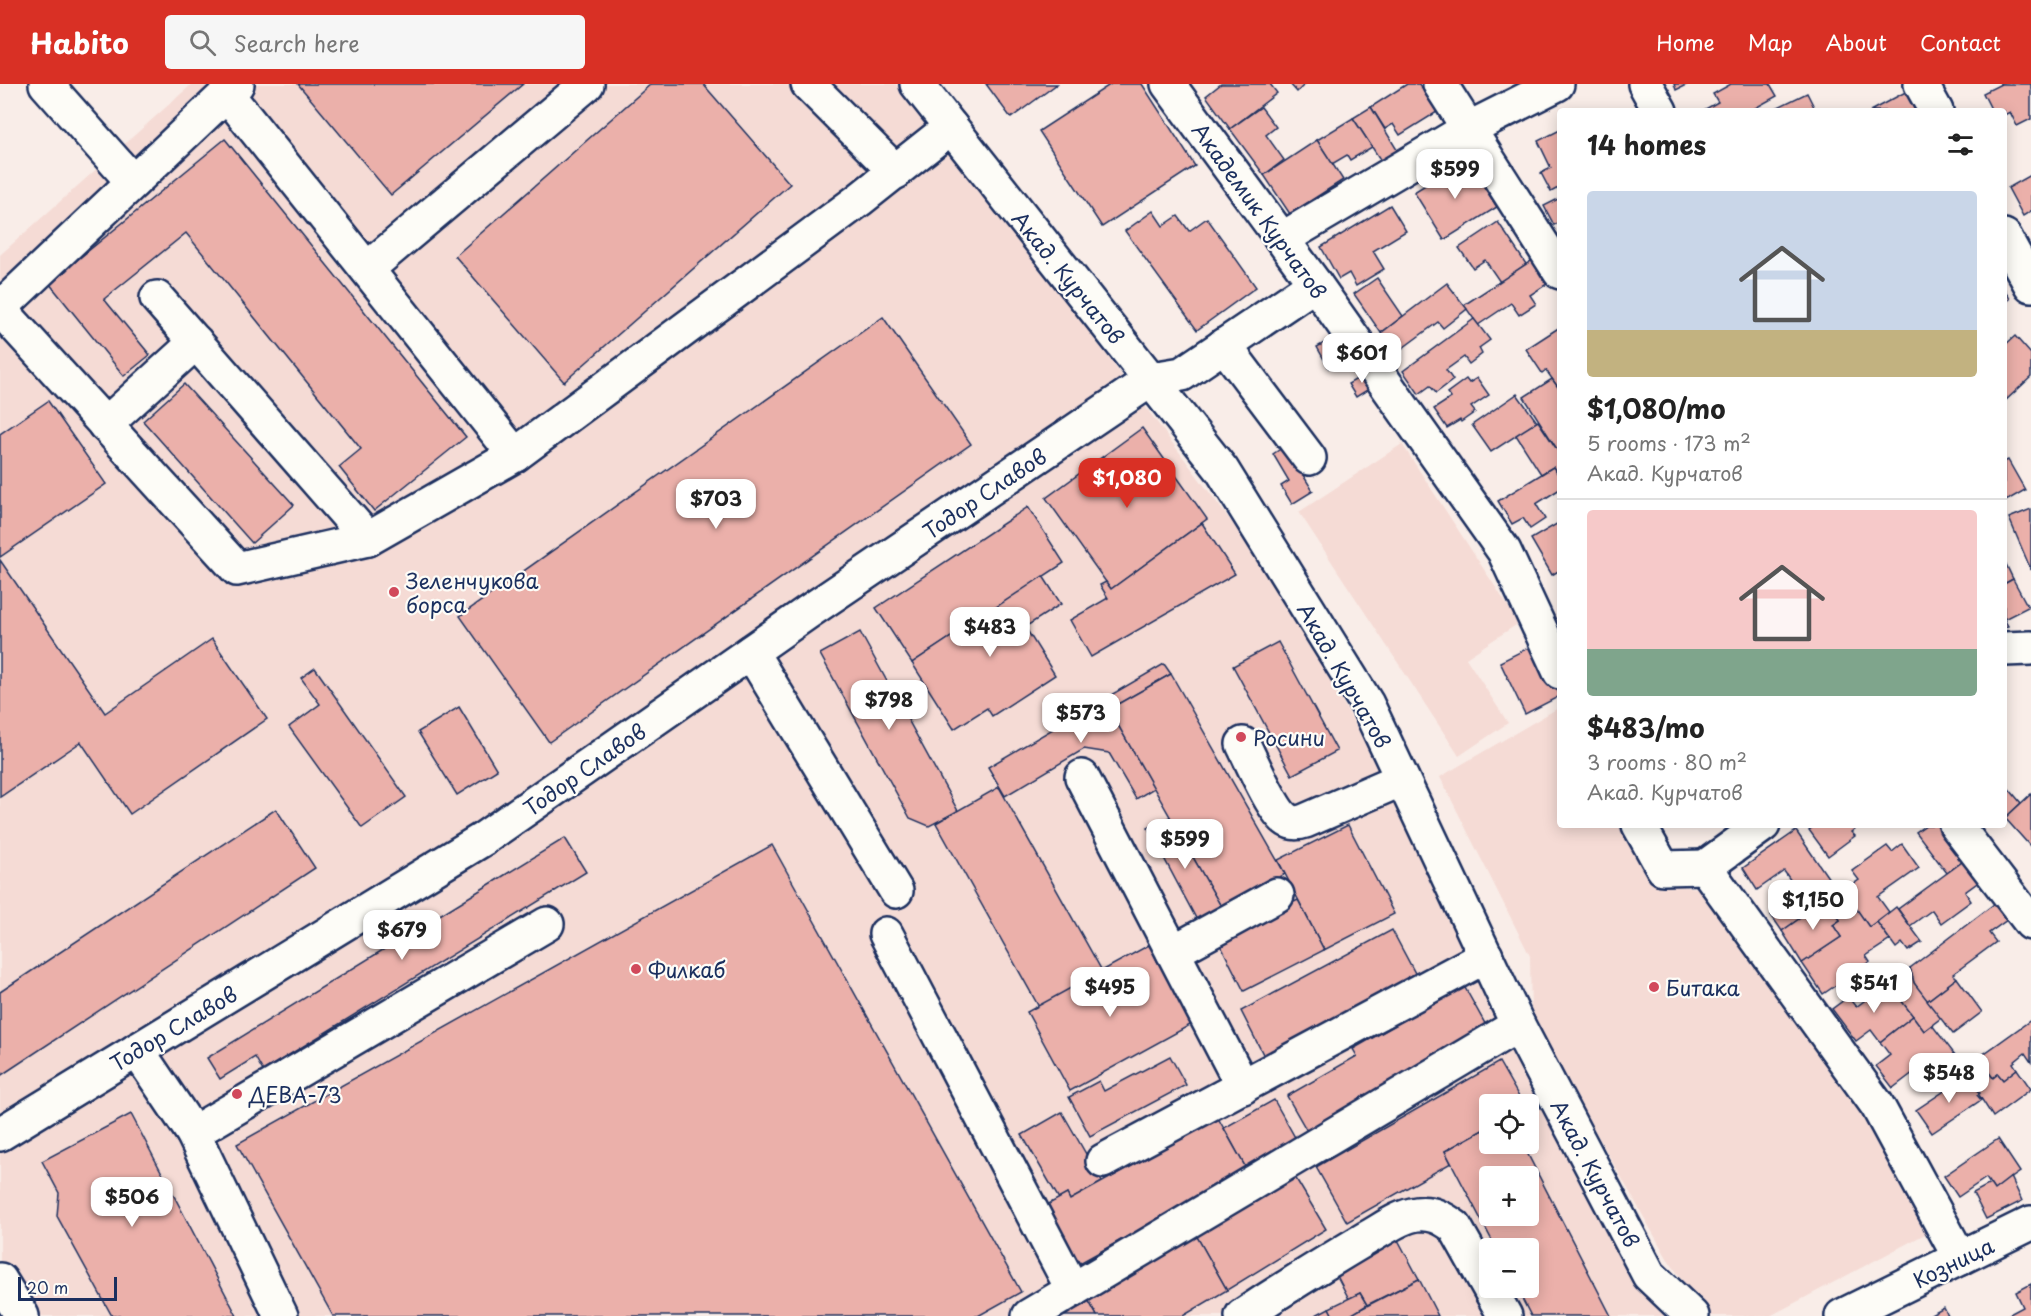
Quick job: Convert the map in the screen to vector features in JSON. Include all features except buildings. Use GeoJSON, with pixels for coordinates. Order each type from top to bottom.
{"type":"FeatureCollection","features":[{"type":"Feature","properties":{"kind":"street"},"geometry":{"type":"LineString","coordinates":[[46,84],[133,182]]}},
{"type":"Feature","properties":{"kind":"street"},"geometry":{"type":"LineString","coordinates":[[367,269],[587,84]]}},
{"type":"Feature","properties":{"kind":"street"},"geometry":{"type":"LineString","coordinates":[[808,84],[896,172]]}},
{"type":"Feature","properties":{"kind":"street","name":"Акад. Курчатов"},"geometry":{"type":"LineString","coordinates":[[916,84],[1152,379],[1228,479],[1366,704],[1518,1025],[1649,1275],[1692,1316]]}},
{"type":"Feature","properties":{"kind":"street","name":"Академик Курчатов"},"geometry":{"type":"LineString","coordinates":[[1168,84],[1315,284],[1504,551],[1557,666]]}},
{"type":"Feature","properties":{"kind":"street"},"geometry":{"type":"LineString","coordinates":[[1440,84],[1557,267]]}},
{"type":"Feature","properties":{"kind":"street"},"geometry":{"type":"LineString","coordinates":[[1282,239],[1468,129],[1557,84]]}},
{"type":"Feature","properties":{"kind":"street"},"geometry":{"type":"LineString","coordinates":[[1645,84],[1658,108]]}},
{"type":"Feature","properties":{"kind":"street"},"geometry":{"type":"LineString","coordinates":[[1921,84],[1934,108]]}},
{"type":"Feature","properties":{"kind":"street"},"geometry":{"type":"LineString","coordinates":[[515,455],[367,269],[232,89],[0,308],[237,569],[368,539],[515,455],[896,172],[951,127]]}},
{"type":"Feature","properties":{"kind":"street"},"geometry":{"type":"LineString","coordinates":[[2007,241],[2031,285]]}},
{"type":"Feature","properties":{"kind":"street"},"geometry":{"type":"LineString","coordinates":[[1152,379],[1182,374],[1315,284]]}},
{"type":"Feature","properties":{"kind":"street"},"geometry":{"type":"LineString","coordinates":[[157,297],[368,539]]}},
{"type":"Feature","properties":{"kind":"street"},"geometry":{"type":"LineString","coordinates":[[105,424],[196,342]]}},
{"type":"Feature","properties":{"kind":"street"},"geometry":{"type":"LineString","coordinates":[[1224,345],[1309,458]]}},
{"type":"Feature","properties":{"kind":"street","name":"Тодор Славов"},"geometry":{"type":"LineString","coordinates":[[0,1134],[483,839],[751,652],[1152,379]]}},
{"type":"Feature","properties":{"kind":"street"},"geometry":{"type":"LineString","coordinates":[[2007,649],[2031,648]]}},
{"type":"Feature","properties":{"kind":"street"},"geometry":{"type":"LineString","coordinates":[[751,652],[896,891]]}},
{"type":"Feature","properties":{"kind":"street"},"geometry":{"type":"LineString","coordinates":[[1243,744],[1278,811],[1287,821],[1293,823],[1305,821],[1402,779]]}},
{"type":"Feature","properties":{"kind":"street"},"geometry":{"type":"LineString","coordinates":[[1082,777],[1243,1087]]}},
{"type":"Feature","properties":{"kind":"street"},"geometry":{"type":"LineString","coordinates":[[1641,828],[1663,868],[1705,867],[1759,828]]}},
{"type":"Feature","properties":{"kind":"street"},"geometry":{"type":"LineString","coordinates":[[1958,828],[2031,923]]}},
{"type":"Feature","properties":{"kind":"street"},"geometry":{"type":"LineString","coordinates":[[1705,867],[1877,1105],[1960,1258]]}},
{"type":"Feature","properties":{"kind":"street"},"geometry":{"type":"LineString","coordinates":[[1173,952],[1277,895]]}},
{"type":"Feature","properties":{"kind":"street"},"geometry":{"type":"LineString","coordinates":[[193,1133],[547,924]]}},
{"type":"Feature","properties":{"kind":"street"},"geometry":{"type":"LineString","coordinates":[[886,934],[1073,1290]]}},
{"type":"Feature","properties":{"kind":"street"},"geometry":{"type":"LineString","coordinates":[[1103,1161],[1486,956]]}},
{"type":"Feature","properties":{"kind":"street"},"geometry":{"type":"LineString","coordinates":[[1029,1316],[1518,1025]]}},
{"type":"Feature","properties":{"kind":"street"},"geometry":{"type":"LineString","coordinates":[[137,1050],[193,1133],[281,1316]]}},
{"type":"Feature","properties":{"kind":"street"},"geometry":{"type":"LineString","coordinates":[[1242,1316],[1327,1262],[1401,1219],[1414,1214],[1429,1214],[1443,1218],[1455,1227],[1504,1316]]}},
{"type":"Feature","properties":{"kind":"street","name":"Козница"},"geometry":{"type":"LineString","coordinates":[[1842,1316],[2031,1223]]}},
{"type":"Feature","properties":{"kind":"street"},"geometry":{"type":"LineString","coordinates":[[0,1280],[22,1316]]}},
{"type":"Feature","properties":{"kind":"shaded area"},"geometry":{"type":"Polygon","coordinates":[[[192,84],[896,84],[995,206],[1269,572],[1690,1316],[0,1316],[0,255],[192,84]]]}},
{"type":"Feature","properties":{"kind":"shaded area"},"geometry":{"type":"Polygon","coordinates":[[[1402,444],[1519,623],[1466,658],[1508,723],[1459,756],[1299,512],[1402,444]]]}},
{"type":"Feature","properties":{"kind":"shaded area","name":"Битака"},"geometry":{"type":"Polygon","coordinates":[[[1557,709],[1557,828],[1630,828],[1660,884],[1706,889],[1866,1105],[1927,1233],[1770,1316],[1707,1316],[1667,1258],[1531,1018],[1530,956],[1440,777],[1557,709]]]}},
{"type":"Feature","properties":{"kind":"place","name":"Зеленчукова борса"},"geometry":{"type":"Point","coordinates":[394,592]}},
{"type":"Feature","properties":{"kind":"place","name":"Росини"},"geometry":{"type":"Point","coordinates":[1241,737]}},
{"type":"Feature","properties":{"kind":"place","name":"Филкаб"},"geometry":{"type":"Point","coordinates":[636,969]}},
{"type":"Feature","properties":{"kind":"place","name":"Битака"},"geometry":{"type":"Point","coordinates":[1654,987]}},
{"type":"Feature","properties":{"kind":"place","name":"ДЕВА-73"},"geometry":{"type":"Point","coordinates":[237,1094]}}]}
